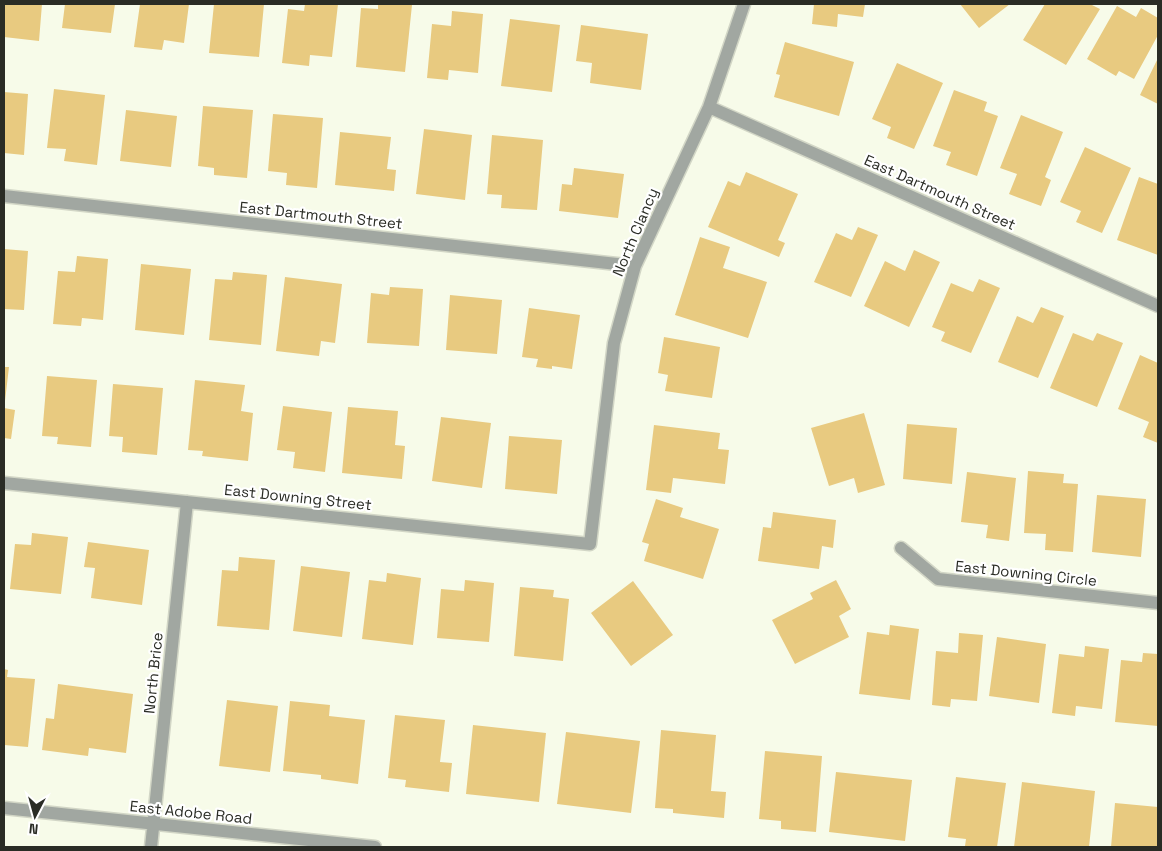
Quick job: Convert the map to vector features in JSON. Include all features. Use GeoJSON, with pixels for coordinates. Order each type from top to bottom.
{"type":"FeatureCollection","features":[{"type":"Feature","properties":{"kind":"street","name":"North Clancy"},"geometry":{"type":"LineString","coordinates":[[590,544],[614,343],[635,266],[709,107],[744,4]]}},
{"type":"Feature","properties":{"kind":"street","name":"East Dartmouth Street"},"geometry":{"type":"LineString","coordinates":[[709,107],[1158,306]]}},
{"type":"Feature","properties":{"kind":"street","name":"East Dartmouth Street"},"geometry":{"type":"LineString","coordinates":[[4,196],[635,266]]}},
{"type":"Feature","properties":{"kind":"street","name":"East Downing Street"},"geometry":{"type":"LineString","coordinates":[[4,482],[590,544]]}},
{"type":"Feature","properties":{"kind":"street","name":"North Brice"},"geometry":{"type":"LineString","coordinates":[[150,847],[187,502]]}},
{"type":"Feature","properties":{"kind":"street","name":"East Downing Circle"},"geometry":{"type":"LineString","coordinates":[[901,548],[938,579],[1158,604]]}},
{"type":"Feature","properties":{"kind":"street","name":"East Adobe Road"},"geometry":{"type":"LineString","coordinates":[[4,808],[376,847]]}},
{"type":"Feature","properties":{"kind":"building"},"geometry":{"type":"Polygon","coordinates":[[[4,4],[42,4],[39,41],[4,37],[4,4]]]}},
{"type":"Feature","properties":{"kind":"building"},"geometry":{"type":"Polygon","coordinates":[[[65,4],[115,4],[111,33],[62,28],[65,4]]]}},
{"type":"Feature","properties":{"kind":"building"},"geometry":{"type":"Polygon","coordinates":[[[140,4],[189,4],[184,43],[164,40],[162,50],[134,47],[140,4]]]}},
{"type":"Feature","properties":{"kind":"building"},"geometry":{"type":"Polygon","coordinates":[[[214,4],[264,4],[259,57],[209,53],[214,4]]]}},
{"type":"Feature","properties":{"kind":"building"},"geometry":{"type":"Polygon","coordinates":[[[305,4],[338,4],[332,57],[310,55],[309,66],[282,63],[288,9],[304,11],[305,4]]]}},
{"type":"Feature","properties":{"kind":"building"},"geometry":{"type":"Polygon","coordinates":[[[378,4],[412,5],[405,72],[356,67],[361,8],[378,9],[378,4]]]}},
{"type":"Feature","properties":{"kind":"building"},"geometry":{"type":"Polygon","coordinates":[[[814,4],[865,4],[863,17],[838,14],[837,27],[812,24],[814,4]]]}},
{"type":"Feature","properties":{"kind":"building"},"geometry":{"type":"Polygon","coordinates":[[[960,4],[1010,4],[979,28],[960,4]]]}},
{"type":"Feature","properties":{"kind":"building"},"geometry":{"type":"Polygon","coordinates":[[[1045,4],[1090,4],[1100,9],[1066,65],[1023,40],[1045,4]]]}},
{"type":"Feature","properties":{"kind":"building"},"geometry":{"type":"Polygon","coordinates":[[[1117,6],[1136,17],[1141,8],[1158,18],[1158,35],[1134,79],[1119,71],[1116,76],[1087,59],[1117,6]]]}},
{"type":"Feature","properties":{"kind":"building"},"geometry":{"type":"Polygon","coordinates":[[[452,11],[483,14],[478,73],[449,70],[448,80],[427,78],[432,24],[451,26],[452,11]]]}},
{"type":"Feature","properties":{"kind":"building"},"geometry":{"type":"Polygon","coordinates":[[[510,19],[560,25],[552,92],[501,86],[510,19]]]}},
{"type":"Feature","properties":{"kind":"building"},"geometry":{"type":"Polygon","coordinates":[[[581,25],[648,34],[641,90],[590,83],[592,63],[576,61],[581,25]]]}},
{"type":"Feature","properties":{"kind":"building"},"geometry":{"type":"Polygon","coordinates":[[[785,42],[854,62],[839,116],[774,97],[780,75],[776,74],[785,42]]]}},
{"type":"Feature","properties":{"kind":"building"},"geometry":{"type":"Polygon","coordinates":[[[1158,58],[1158,104],[1140,95],[1158,58]]]}},
{"type":"Feature","properties":{"kind":"building"},"geometry":{"type":"Polygon","coordinates":[[[897,63],[943,83],[914,149],[887,138],[891,127],[872,119],[897,63]]]}},
{"type":"Feature","properties":{"kind":"building"},"geometry":{"type":"Polygon","coordinates":[[[54,89],[105,95],[97,165],[64,161],[66,149],[47,148],[54,89]]]}},
{"type":"Feature","properties":{"kind":"building"},"geometry":{"type":"Polygon","coordinates":[[[954,90],[987,102],[984,111],[998,116],[977,176],[946,165],[951,152],[933,146],[954,90]]]}},
{"type":"Feature","properties":{"kind":"building"},"geometry":{"type":"Polygon","coordinates":[[[4,92],[28,94],[24,155],[4,153],[4,92]]]}},
{"type":"Feature","properties":{"kind":"building"},"geometry":{"type":"Polygon","coordinates":[[[203,106],[253,110],[247,178],[214,175],[214,168],[198,166],[203,106]]]}},
{"type":"Feature","properties":{"kind":"building"},"geometry":{"type":"Polygon","coordinates":[[[126,110],[177,116],[171,167],[120,161],[126,110]]]}},
{"type":"Feature","properties":{"kind":"building"},"geometry":{"type":"Polygon","coordinates":[[[273,114],[323,118],[317,188],[286,185],[287,173],[268,171],[273,114]]]}},
{"type":"Feature","properties":{"kind":"building"},"geometry":{"type":"Polygon","coordinates":[[[1021,115],[1063,132],[1045,177],[1051,180],[1041,206],[1009,194],[1017,174],[1000,168],[1021,115]]]}},
{"type":"Feature","properties":{"kind":"building"},"geometry":{"type":"Polygon","coordinates":[[[424,129],[472,135],[465,200],[416,194],[424,129]]]}},
{"type":"Feature","properties":{"kind":"building"},"geometry":{"type":"Polygon","coordinates":[[[340,132],[391,137],[387,169],[396,170],[394,191],[335,185],[340,132]]]}},
{"type":"Feature","properties":{"kind":"building"},"geometry":{"type":"Polygon","coordinates":[[[492,135],[543,140],[537,210],[501,208],[502,195],[487,194],[492,135]]]}},
{"type":"Feature","properties":{"kind":"building"},"geometry":{"type":"Polygon","coordinates":[[[1085,147],[1131,168],[1102,233],[1076,222],[1081,211],[1060,202],[1085,147]]]}},
{"type":"Feature","properties":{"kind":"building"},"geometry":{"type":"Polygon","coordinates":[[[574,168],[624,174],[618,218],[559,211],[562,184],[572,185],[574,168]]]}},
{"type":"Feature","properties":{"kind":"building"},"geometry":{"type":"Polygon","coordinates":[[[746,172],[798,194],[778,240],[785,243],[779,257],[708,227],[728,181],[740,186],[746,172]]]}},
{"type":"Feature","properties":{"kind":"building"},"geometry":{"type":"Polygon","coordinates":[[[1139,177],[1158,184],[1158,255],[1117,240],[1139,177]]]}},
{"type":"Feature","properties":{"kind":"building"},"geometry":{"type":"Polygon","coordinates":[[[858,227],[878,235],[851,297],[814,282],[836,233],[852,240],[858,227]]]}},
{"type":"Feature","properties":{"kind":"building"},"geometry":{"type":"Polygon","coordinates":[[[700,237],[730,247],[723,268],[767,282],[748,338],[675,315],[700,237]]]}},
{"type":"Feature","properties":{"kind":"building"},"geometry":{"type":"Polygon","coordinates":[[[4,249],[28,251],[24,310],[4,309],[4,249]]]}},
{"type":"Feature","properties":{"kind":"building"},"geometry":{"type":"Polygon","coordinates":[[[914,250],[940,262],[909,327],[864,306],[885,261],[905,271],[914,250]]]}},
{"type":"Feature","properties":{"kind":"building"},"geometry":{"type":"Polygon","coordinates":[[[77,256],[108,259],[103,320],[82,318],[81,326],[53,324],[58,271],[75,272],[77,256]]]}},
{"type":"Feature","properties":{"kind":"building"},"geometry":{"type":"Polygon","coordinates":[[[141,264],[191,269],[184,335],[135,330],[141,264]]]}},
{"type":"Feature","properties":{"kind":"building"},"geometry":{"type":"Polygon","coordinates":[[[233,272],[267,275],[261,345],[209,340],[215,279],[232,280],[233,272]]]}},
{"type":"Feature","properties":{"kind":"building"},"geometry":{"type":"Polygon","coordinates":[[[285,277],[342,284],[335,343],[321,341],[319,356],[276,351],[285,277]]]}},
{"type":"Feature","properties":{"kind":"building"},"geometry":{"type":"Polygon","coordinates":[[[979,279],[1000,288],[971,353],[941,341],[945,332],[932,327],[951,283],[973,292],[979,279]]]}},
{"type":"Feature","properties":{"kind":"building"},"geometry":{"type":"Polygon","coordinates":[[[390,287],[423,289],[419,346],[367,343],[371,293],[389,295],[390,287]]]}},
{"type":"Feature","properties":{"kind":"building"},"geometry":{"type":"Polygon","coordinates":[[[450,295],[502,300],[497,354],[446,350],[450,295]]]}},
{"type":"Feature","properties":{"kind":"building"},"geometry":{"type":"Polygon","coordinates":[[[1041,307],[1064,316],[1038,378],[998,362],[1017,316],[1033,323],[1041,307]]]}},
{"type":"Feature","properties":{"kind":"building"},"geometry":{"type":"Polygon","coordinates":[[[529,308],[580,315],[572,369],[552,366],[552,369],[536,367],[538,359],[522,357],[529,308]]]}},
{"type":"Feature","properties":{"kind":"building"},"geometry":{"type":"Polygon","coordinates":[[[1073,333],[1093,341],[1097,333],[1123,343],[1097,407],[1050,388],[1073,333]]]}},
{"type":"Feature","properties":{"kind":"building"},"geometry":{"type":"Polygon","coordinates":[[[664,337],[720,347],[712,398],[665,391],[668,375],[658,373],[664,337]]]}},
{"type":"Feature","properties":{"kind":"building"},"geometry":{"type":"Polygon","coordinates":[[[1140,355],[1158,363],[1158,443],[1143,437],[1149,422],[1118,409],[1140,355]]]}},
{"type":"Feature","properties":{"kind":"building"},"geometry":{"type":"Polygon","coordinates":[[[4,367],[9,367],[5,401],[4,401],[4,367]]]}},
{"type":"Feature","properties":{"kind":"building"},"geometry":{"type":"Polygon","coordinates":[[[47,376],[97,380],[91,447],[57,444],[58,437],[42,436],[47,376]]]}},
{"type":"Feature","properties":{"kind":"building"},"geometry":{"type":"Polygon","coordinates":[[[195,380],[245,385],[241,411],[253,413],[248,461],[202,456],[203,451],[188,450],[195,380]]]}},
{"type":"Feature","properties":{"kind":"building"},"geometry":{"type":"Polygon","coordinates":[[[113,384],[163,388],[157,455],[122,452],[123,437],[109,436],[113,384]]]}},
{"type":"Feature","properties":{"kind":"building"},"geometry":{"type":"Polygon","coordinates":[[[283,406],[332,412],[325,472],[293,468],[295,452],[277,450],[283,406]]]}},
{"type":"Feature","properties":{"kind":"building"},"geometry":{"type":"Polygon","coordinates":[[[348,407],[398,411],[395,445],[405,446],[402,479],[342,473],[348,407]]]}},
{"type":"Feature","properties":{"kind":"building"},"geometry":{"type":"Polygon","coordinates":[[[4,408],[15,410],[11,439],[4,438],[4,408]]]}},
{"type":"Feature","properties":{"kind":"building"},"geometry":{"type":"Polygon","coordinates":[[[864,413],[885,485],[858,493],[854,478],[829,486],[811,428],[864,413]]]}},
{"type":"Feature","properties":{"kind":"building"},"geometry":{"type":"Polygon","coordinates":[[[441,417],[491,423],[482,488],[432,481],[441,417]]]}},
{"type":"Feature","properties":{"kind":"building"},"geometry":{"type":"Polygon","coordinates":[[[907,424],[957,428],[952,484],[903,479],[907,424]]]}},
{"type":"Feature","properties":{"kind":"building"},"geometry":{"type":"Polygon","coordinates":[[[654,425],[720,433],[718,449],[729,450],[725,484],[673,478],[671,493],[646,490],[654,425]]]}},
{"type":"Feature","properties":{"kind":"building"},"geometry":{"type":"Polygon","coordinates":[[[509,436],[562,440],[557,494],[505,489],[509,436]]]}},
{"type":"Feature","properties":{"kind":"building"},"geometry":{"type":"Polygon","coordinates":[[[1028,471],[1064,474],[1063,483],[1078,484],[1073,552],[1045,550],[1046,534],[1024,533],[1028,471]]]}},
{"type":"Feature","properties":{"kind":"building"},"geometry":{"type":"Polygon","coordinates":[[[967,472],[1016,478],[1009,541],[986,538],[988,525],[961,522],[967,472]]]}},
{"type":"Feature","properties":{"kind":"building"},"geometry":{"type":"Polygon","coordinates":[[[1097,495],[1146,499],[1141,557],[1092,552],[1097,495]]]}},
{"type":"Feature","properties":{"kind":"building"},"geometry":{"type":"Polygon","coordinates":[[[656,499],[683,508],[680,517],[719,529],[703,579],[644,561],[649,544],[642,542],[656,499]]]}},
{"type":"Feature","properties":{"kind":"building"},"geometry":{"type":"Polygon","coordinates":[[[773,512],[836,520],[833,548],[822,546],[819,569],[758,561],[763,527],[771,528],[773,512]]]}},
{"type":"Feature","properties":{"kind":"building"},"geometry":{"type":"Polygon","coordinates":[[[32,533],[68,537],[61,594],[10,589],[15,544],[31,545],[32,533]]]}},
{"type":"Feature","properties":{"kind":"building"},"geometry":{"type":"Polygon","coordinates":[[[88,542],[149,550],[142,605],[91,598],[95,568],[84,567],[88,542]]]}},
{"type":"Feature","properties":{"kind":"building"},"geometry":{"type":"Polygon","coordinates":[[[239,557],[275,560],[269,630],[217,626],[222,570],[238,571],[239,557]]]}},
{"type":"Feature","properties":{"kind":"building"},"geometry":{"type":"Polygon","coordinates":[[[301,566],[350,572],[342,637],[293,631],[301,566]]]}},
{"type":"Feature","properties":{"kind":"building"},"geometry":{"type":"Polygon","coordinates":[[[387,573],[421,578],[413,645],[362,639],[369,580],[386,582],[387,573]]]}},
{"type":"Feature","properties":{"kind":"building"},"geometry":{"type":"Polygon","coordinates":[[[465,580],[494,583],[489,642],[437,638],[441,589],[464,591],[465,580]]]}},
{"type":"Feature","properties":{"kind":"building"},"geometry":{"type":"Polygon","coordinates":[[[836,580],[851,609],[839,616],[849,637],[795,664],[772,620],[813,599],[810,593],[836,580]]]}},
{"type":"Feature","properties":{"kind":"building"},"geometry":{"type":"Polygon","coordinates":[[[633,581],[673,635],[631,666],[591,613],[633,581]]]}},
{"type":"Feature","properties":{"kind":"building"},"geometry":{"type":"Polygon","coordinates":[[[520,587],[554,590],[553,597],[569,599],[563,661],[514,656],[520,587]]]}},
{"type":"Feature","properties":{"kind":"building"},"geometry":{"type":"Polygon","coordinates":[[[890,625],[919,629],[910,700],[859,694],[867,632],[889,635],[890,625]]]}},
{"type":"Feature","properties":{"kind":"building"},"geometry":{"type":"Polygon","coordinates":[[[959,633],[983,635],[977,701],[951,699],[950,707],[932,705],[936,651],[958,653],[959,633]]]}},
{"type":"Feature","properties":{"kind":"building"},"geometry":{"type":"Polygon","coordinates":[[[997,637],[1046,644],[1039,703],[989,696],[997,637]]]}},
{"type":"Feature","properties":{"kind":"building"},"geometry":{"type":"Polygon","coordinates":[[[1085,646],[1109,649],[1102,709],[1076,706],[1075,716],[1052,713],[1059,654],[1084,657],[1085,646]]]}},
{"type":"Feature","properties":{"kind":"building"},"geometry":{"type":"Polygon","coordinates":[[[1143,653],[1158,654],[1158,726],[1115,722],[1121,660],[1142,662],[1143,653]]]}},
{"type":"Feature","properties":{"kind":"building"},"geometry":{"type":"Polygon","coordinates":[[[4,669],[8,670],[7,677],[35,679],[28,747],[4,745],[4,669]]]}},
{"type":"Feature","properties":{"kind":"building"},"geometry":{"type":"Polygon","coordinates":[[[58,684],[133,694],[126,753],[89,748],[88,756],[42,750],[46,718],[54,719],[58,684]]]}},
{"type":"Feature","properties":{"kind":"building"},"geometry":{"type":"Polygon","coordinates":[[[227,700],[278,706],[270,772],[219,766],[227,700]]]}},
{"type":"Feature","properties":{"kind":"building"},"geometry":{"type":"Polygon","coordinates":[[[290,701],[330,705],[329,716],[365,720],[358,784],[321,779],[321,775],[283,771],[290,701]]]}},
{"type":"Feature","properties":{"kind":"building"},"geometry":{"type":"Polygon","coordinates":[[[395,715],[445,720],[440,762],[452,763],[449,792],[405,787],[406,780],[388,778],[395,715]]]}},
{"type":"Feature","properties":{"kind":"building"},"geometry":{"type":"Polygon","coordinates":[[[473,725],[546,733],[539,802],[466,794],[473,725]]]}},
{"type":"Feature","properties":{"kind":"building"},"geometry":{"type":"Polygon","coordinates":[[[661,730],[716,735],[711,791],[726,792],[724,818],[673,813],[673,809],[655,808],[661,730]]]}},
{"type":"Feature","properties":{"kind":"building"},"geometry":{"type":"Polygon","coordinates":[[[566,732],[640,741],[631,813],[557,804],[566,732]]]}},
{"type":"Feature","properties":{"kind":"building"},"geometry":{"type":"Polygon","coordinates":[[[765,751],[822,756],[816,832],[781,829],[781,821],[759,819],[765,751]]]}},
{"type":"Feature","properties":{"kind":"building"},"geometry":{"type":"Polygon","coordinates":[[[836,772],[912,780],[905,841],[829,832],[836,772]]]}},
{"type":"Feature","properties":{"kind":"building"},"geometry":{"type":"Polygon","coordinates":[[[956,777],[1006,783],[997,847],[965,846],[966,839],[948,837],[956,777]]]}},
{"type":"Feature","properties":{"kind":"building"},"geometry":{"type":"Polygon","coordinates":[[[1022,782],[1095,791],[1089,847],[1014,847],[1022,782]]]}},
{"type":"Feature","properties":{"kind":"building"},"geometry":{"type":"Polygon","coordinates":[[[1115,803],[1158,807],[1158,847],[1111,847],[1115,803]]]}}]}
